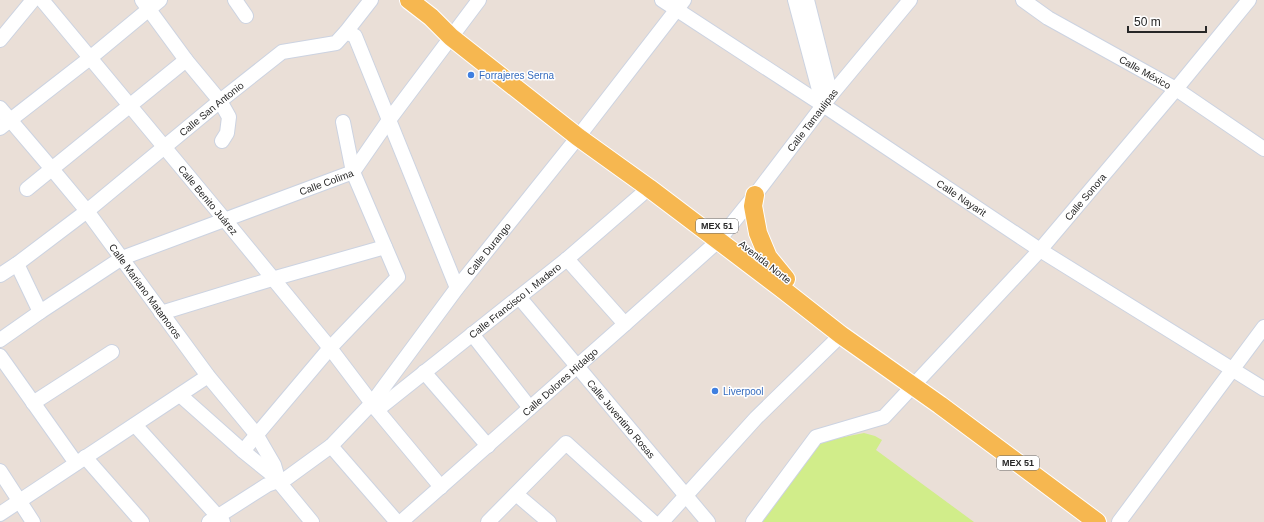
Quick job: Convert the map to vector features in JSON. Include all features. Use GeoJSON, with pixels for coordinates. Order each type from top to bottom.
{"type":"FeatureCollection","features":[{"type":"Feature","properties":{"kind":"main road","name":"MEX 51"},"geometry":{"type":"LineString","coordinates":[[409,0],[454,33],[581,132]]}},
{"type":"Feature","properties":{"kind":"main road","name":"Avenida Norte"},"geometry":{"type":"LineString","coordinates":[[581,132],[649,188],[786,279],[896,364],[915,384],[940,405],[1097,522]]}},
{"type":"Feature","properties":{"kind":"main road","name":"Avenida Norte"},"geometry":{"type":"LineString","coordinates":[[581,132],[721,236],[781,288],[841,335],[915,384]]}},
{"type":"Feature","properties":{"kind":"main road"},"geometry":{"type":"LineString","coordinates":[[755,195],[752,206],[758,233],[768,256],[786,279]]}},
{"type":"Feature","properties":{"kind":"main road"},"geometry":{"type":"LineString","coordinates":[[841,335],[850,337],[887,361],[896,364]]}},
{"type":"Feature","properties":{"kind":"street"},"geometry":{"type":"LineString","coordinates":[[0,40],[33,0]]}},
{"type":"Feature","properties":{"kind":"street","name":"Calle Benito Juárez"},"geometry":{"type":"LineString","coordinates":[[42,0],[330,348],[374,406],[441,487]]}},
{"type":"Feature","properties":{"kind":"street"},"geometry":{"type":"LineString","coordinates":[[5,124],[90,58],[145,4],[160,0]]}},
{"type":"Feature","properties":{"kind":"street"},"geometry":{"type":"LineString","coordinates":[[235,0],[246,16]]}},
{"type":"Feature","properties":{"kind":"street","name":"Calle San Antonio"},"geometry":{"type":"LineString","coordinates":[[0,275],[17,264],[87,211],[220,101],[282,52],[336,43],[371,0]]}},
{"type":"Feature","properties":{"kind":"street","name":"Calle Colima"},"geometry":{"type":"LineString","coordinates":[[0,340],[122,258],[353,172],[389,120],[479,0]]}},
{"type":"Feature","properties":{"kind":"street","name":"Calle Nayarit"},"geometry":{"type":"LineString","coordinates":[[662,0],[680,5],[827,100],[1040,250],[1264,389]]}},
{"type":"Feature","properties":{"kind":"street"},"geometry":{"type":"LineString","coordinates":[[795,0],[827,100]]}},
{"type":"Feature","properties":{"kind":"street"},"geometry":{"type":"LineString","coordinates":[[807,0],[827,100]]}},
{"type":"Feature","properties":{"kind":"street","name":"Calle Tamaulipas"},"geometry":{"type":"LineString","coordinates":[[721,236],[755,195],[827,100],[910,0]]}},
{"type":"Feature","properties":{"kind":"street","name":"Calle México"},"geometry":{"type":"LineString","coordinates":[[1023,0],[1048,18],[1176,89],[1264,149]]}},
{"type":"Feature","properties":{"kind":"street","name":"Calle Sonora"},"geometry":{"type":"LineString","coordinates":[[753,522],[816,437],[884,417],[1040,250],[1249,0]]}},
{"type":"Feature","properties":{"kind":"street"},"geometry":{"type":"LineString","coordinates":[[145,4],[186,60],[220,101],[228,117],[227,133],[222,140]]}},
{"type":"Feature","properties":{"kind":"street","name":"Calle Durango"},"geometry":{"type":"LineString","coordinates":[[217,520],[267,485],[278,479],[288,478],[330,446],[374,406],[457,288],[680,5]]}},
{"type":"Feature","properties":{"kind":"street"},"geometry":{"type":"LineString","coordinates":[[346,32],[355,36],[457,288]]}},
{"type":"Feature","properties":{"kind":"street"},"geometry":{"type":"LineString","coordinates":[[27,189],[186,60]]}},
{"type":"Feature","properties":{"kind":"street","name":"Calle Mariano Matamoros"},"geometry":{"type":"LineString","coordinates":[[0,108],[5,124],[52,169],[87,211],[208,376],[256,434],[274,465],[278,479]]}},
{"type":"Feature","properties":{"kind":"street"},"geometry":{"type":"LineString","coordinates":[[243,451],[330,348],[398,277],[353,172],[343,122]]}},
{"type":"Feature","properties":{"kind":"street","name":"Calle Francisco I. Madero"},"geometry":{"type":"LineString","coordinates":[[374,406],[424,372],[567,259],[649,188]]}},
{"type":"Feature","properties":{"kind":"street","name":"Calle Dolores Hidalgo"},"geometry":{"type":"LineString","coordinates":[[401,522],[577,367],[721,236]]}},
{"type":"Feature","properties":{"kind":"street"},"geometry":{"type":"LineString","coordinates":[[161,313],[272,279],[385,247]]}},
{"type":"Feature","properties":{"kind":"street"},"geometry":{"type":"LineString","coordinates":[[567,259],[625,324]]}},
{"type":"Feature","properties":{"kind":"street"},"geometry":{"type":"LineString","coordinates":[[17,264],[40,312]]}},
{"type":"Feature","properties":{"kind":"street","name":"Calle Juventino Rosas"},"geometry":{"type":"LineString","coordinates":[[519,297],[708,522]]}},
{"type":"Feature","properties":{"kind":"street"},"geometry":{"type":"LineString","coordinates":[[1119,522],[1264,327]]}},
{"type":"Feature","properties":{"kind":"street"},"geometry":{"type":"LineString","coordinates":[[472,334],[530,408]]}},
{"type":"Feature","properties":{"kind":"street"},"geometry":{"type":"LineString","coordinates":[[662,522],[756,418],[841,335]]}},
{"type":"Feature","properties":{"kind":"street"},"geometry":{"type":"LineString","coordinates":[[33,403],[112,352]]}},
{"type":"Feature","properties":{"kind":"street"},"geometry":{"type":"LineString","coordinates":[[0,356],[33,403],[81,460],[142,522]]}},
{"type":"Feature","properties":{"kind":"street"},"geometry":{"type":"LineString","coordinates":[[424,372],[488,446]]}},
{"type":"Feature","properties":{"kind":"street"},"geometry":{"type":"LineString","coordinates":[[0,514],[208,376]]}},
{"type":"Feature","properties":{"kind":"street"},"geometry":{"type":"LineString","coordinates":[[180,394],[243,451],[278,479],[312,522]]}},
{"type":"Feature","properties":{"kind":"street"},"geometry":{"type":"LineString","coordinates":[[135,424],[217,520]]}},
{"type":"Feature","properties":{"kind":"street"},"geometry":{"type":"LineString","coordinates":[[488,522],[566,443],[653,522]]}},
{"type":"Feature","properties":{"kind":"street"},"geometry":{"type":"LineString","coordinates":[[330,446],[397,522]]}},
{"type":"Feature","properties":{"kind":"street"},"geometry":{"type":"LineString","coordinates":[[0,471],[33,522]]}},
{"type":"Feature","properties":{"kind":"street"},"geometry":{"type":"LineString","coordinates":[[516,494],[549,522]]}},
{"type":"Feature","properties":{"kind":"green space"},"geometry":{"type":"Polygon","coordinates":[[[864,433],[882,440],[876,450],[974,522],[762,522],[819,442],[864,433]]]}},
{"type":"Feature","properties":{"kind":"place","name":"Forrajeres Serna"},"geometry":{"type":"Point","coordinates":[471,75]}},
{"type":"Feature","properties":{"kind":"place","name":"Liverpool"},"geometry":{"type":"Point","coordinates":[715,391]}}]}
